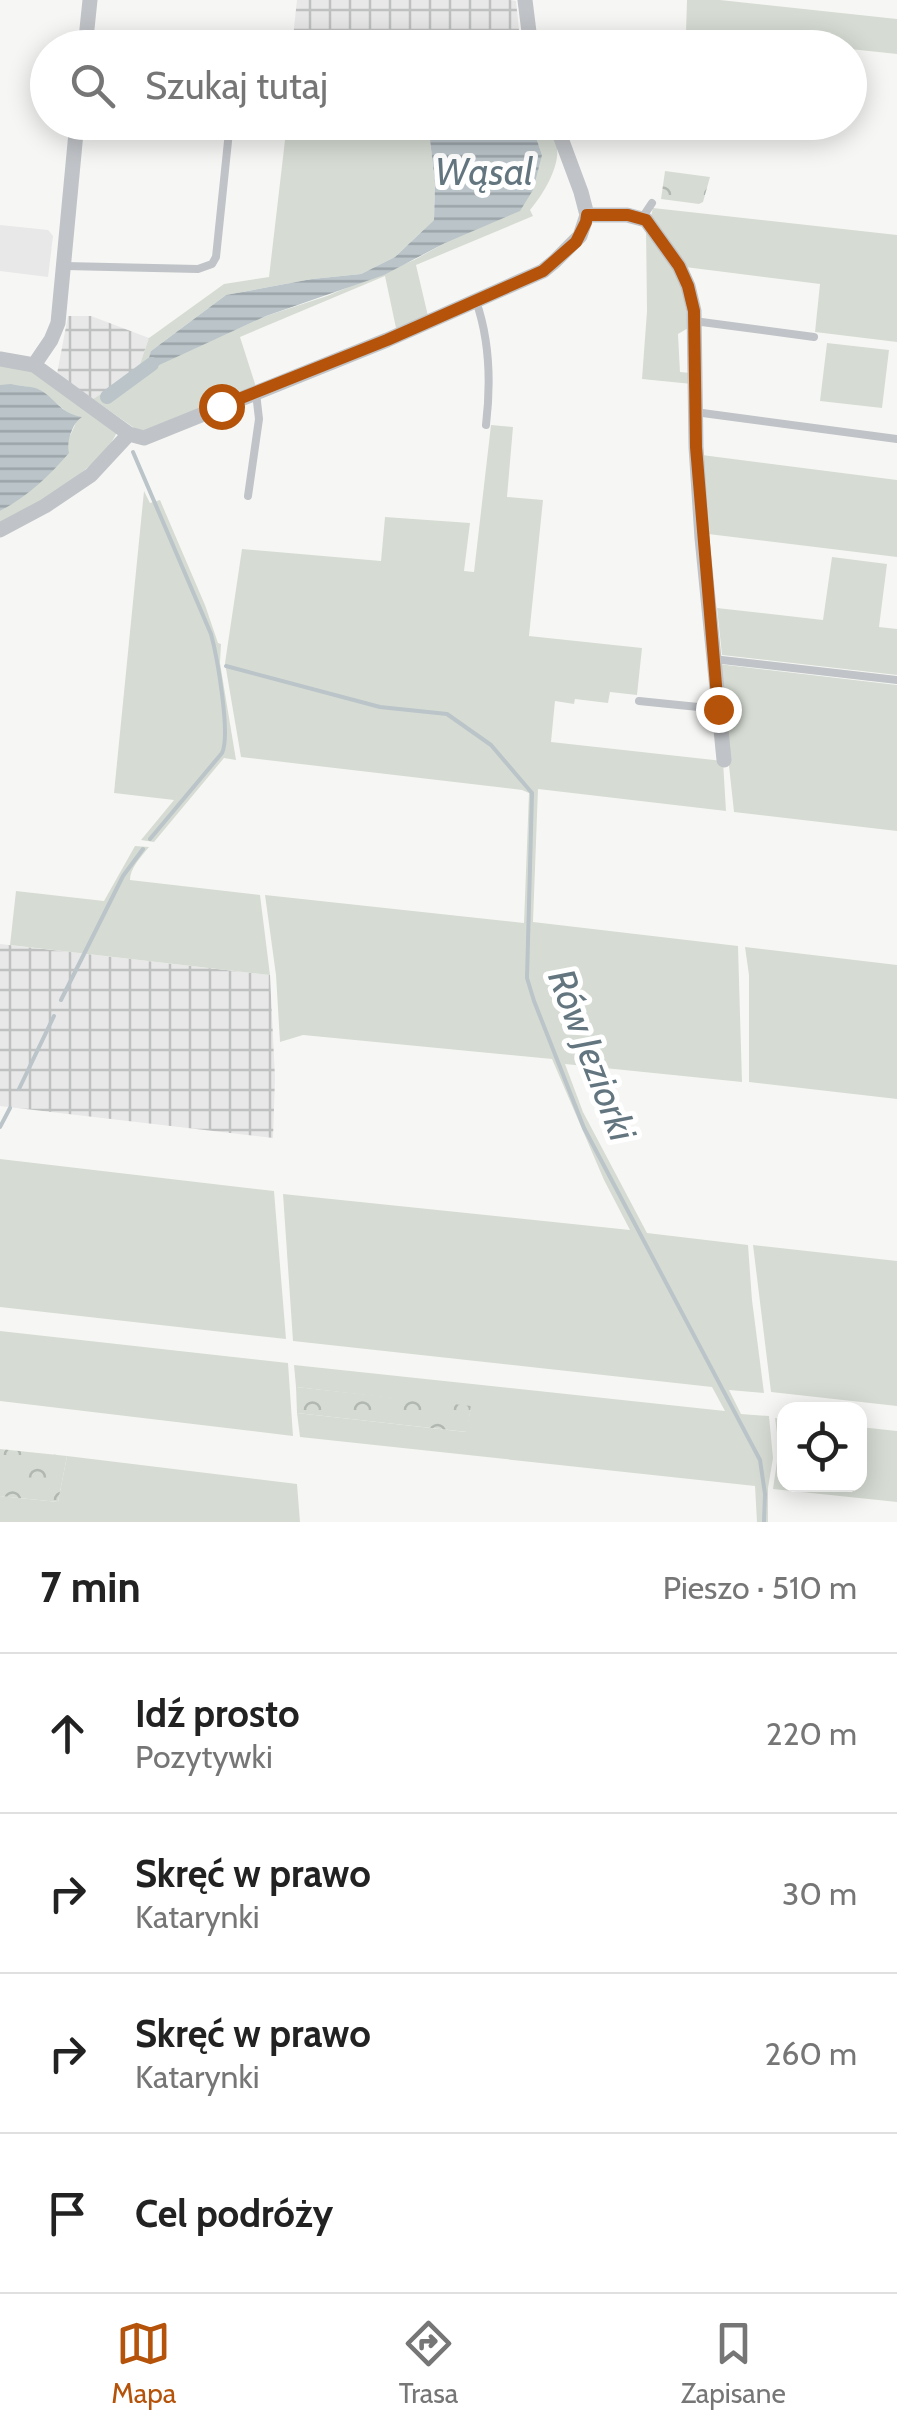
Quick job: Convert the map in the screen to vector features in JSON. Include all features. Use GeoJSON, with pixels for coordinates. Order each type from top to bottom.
{"type":"FeatureCollection","features":[{"type":"Feature","properties":{"kind":"street"},"geometry":{"type":"LineString","coordinates":[[88,30],[90,0]]}},
{"type":"Feature","properties":{"kind":"street"},"geometry":{"type":"LineString","coordinates":[[525,0],[529,30]]}},
{"type":"Feature","properties":{"kind":"street"},"geometry":{"type":"LineString","coordinates":[[34,366],[58,323],[76,140]]}},
{"type":"Feature","properties":{"kind":"street"},"geometry":{"type":"LineString","coordinates":[[0,359],[34,366],[129,434],[152,436],[543,271],[580,236],[587,215],[561,140]]}},
{"type":"Feature","properties":{"kind":"street"},"geometry":{"type":"LineString","coordinates":[[587,215],[628,215],[650,223],[682,272],[691,298],[702,538],[724,760]]}},
{"type":"Feature","properties":{"kind":"street"},"geometry":{"type":"LineString","coordinates":[[0,530],[46,506],[91,474],[129,434]]}},
{"type":"Feature","properties":{"kind":"lane"},"geometry":{"type":"LineString","coordinates":[[65,266],[198,269],[212,264],[216,257],[228,140]]}},
{"type":"Feature","properties":{"kind":"lane"},"geometry":{"type":"LineString","coordinates":[[642,218],[652,203]]}},
{"type":"Feature","properties":{"kind":"lane"},"geometry":{"type":"LineString","coordinates":[[476,300],[490,375],[486,425]]}},
{"type":"Feature","properties":{"kind":"lane"},"geometry":{"type":"LineString","coordinates":[[694,321],[814,337]]}},
{"type":"Feature","properties":{"kind":"lane"},"geometry":{"type":"LineString","coordinates":[[248,496],[259,419],[256,394]]}},
{"type":"Feature","properties":{"kind":"lane"},"geometry":{"type":"LineString","coordinates":[[696,412],[897,439]]}},
{"type":"Feature","properties":{"kind":"lane"},"geometry":{"type":"LineString","coordinates":[[713,659],[897,680]]}},
{"type":"Feature","properties":{"kind":"lane"},"geometry":{"type":"LineString","coordinates":[[638,701],[718,709]]}},
{"type":"Feature","properties":{"kind":"shaded area"},"geometry":{"type":"Polygon","coordinates":[[[297,0],[510,0],[516,1],[519,30],[294,30],[297,0]]]}},
{"type":"Feature","properties":{"kind":"shaded area"},"geometry":{"type":"Polygon","coordinates":[[[0,225],[48,230],[53,236],[48,277],[0,271],[0,225]]]}},
{"type":"Feature","properties":{"kind":"shaded area"},"geometry":{"type":"Polygon","coordinates":[[[68,316],[91,316],[149,338],[140,364],[93,399],[57,374],[68,316]]]}},
{"type":"Feature","properties":{"kind":"shaded area"},"geometry":{"type":"Polygon","coordinates":[[[0,944],[270,975],[275,1078],[273,1138],[0,1106],[0,944]]]}},
{"type":"Feature","properties":{"kind":"green space"},"geometry":{"type":"Polygon","coordinates":[[[687,0],[897,19],[897,54],[867,51],[867,30],[686,30],[687,0]]]}},
{"type":"Feature","properties":{"kind":"green space"},"geometry":{"type":"Polygon","coordinates":[[[285,140],[430,140],[434,220],[395,257],[361,274],[226,295],[151,351],[154,366],[266,316],[414,260],[445,243],[542,155],[537,140],[555,140],[556,163],[530,210],[533,216],[416,265],[428,316],[396,328],[385,276],[240,337],[256,387],[152,430],[137,430],[93,399],[140,364],[149,338],[224,284],[269,277],[285,140]]]}},
{"type":"Feature","properties":{"kind":"green space"},"geometry":{"type":"Polygon","coordinates":[[[665,171],[710,177],[703,202],[661,199],[665,171]]]}},
{"type":"Feature","properties":{"kind":"green space"},"geometry":{"type":"Polygon","coordinates":[[[653,208],[897,235],[897,342],[815,332],[820,284],[685,267],[651,216],[653,208]]]}},
{"type":"Feature","properties":{"kind":"green space"},"geometry":{"type":"Polygon","coordinates":[[[646,227],[679,277],[690,327],[678,334],[680,372],[691,373],[692,384],[642,379],[647,311],[646,227]]]}},
{"type":"Feature","properties":{"kind":"green space"},"geometry":{"type":"Polygon","coordinates":[[[827,343],[889,350],[882,408],[820,401],[827,343]]]}},
{"type":"Feature","properties":{"kind":"green space"},"geometry":{"type":"Polygon","coordinates":[[[0,366],[32,372],[117,432],[109,446],[82,472],[0,526],[0,511],[46,472],[77,420],[35,389],[0,385],[0,366]]]}},
{"type":"Feature","properties":{"kind":"green space"},"geometry":{"type":"Polygon","coordinates":[[[491,425],[513,427],[507,497],[543,500],[529,636],[642,648],[637,695],[610,692],[608,703],[555,701],[551,742],[723,761],[726,811],[538,789],[533,922],[738,946],[742,1082],[565,1064],[583,1112],[647,1233],[748,1245],[764,1393],[729,1390],[741,1414],[769,1416],[773,1458],[768,1522],[757,1522],[755,1486],[300,1437],[297,1413],[466,1432],[471,1407],[296,1387],[294,1365],[725,1411],[712,1387],[293,1341],[283,1194],[630,1230],[552,1059],[303,1035],[280,1042],[265,895],[524,923],[529,793],[241,757],[225,663],[242,549],[381,561],[385,517],[470,523],[464,571],[474,572],[491,425]]]}},
{"type":"Feature","properties":{"kind":"green space"},"geometry":{"type":"Polygon","coordinates":[[[702,455],[897,480],[897,557],[708,534],[702,455]]]}},
{"type":"Feature","properties":{"kind":"green space"},"geometry":{"type":"Polygon","coordinates":[[[144,491],[150,503],[160,500],[221,644],[220,663],[236,760],[224,758],[154,842],[141,840],[174,800],[114,793],[144,491]]]}},
{"type":"Feature","properties":{"kind":"green space"},"geometry":{"type":"Polygon","coordinates":[[[832,557],[887,564],[879,627],[897,629],[897,675],[722,655],[717,608],[823,620],[832,557]]]}},
{"type":"Feature","properties":{"kind":"green space"},"geometry":{"type":"Polygon","coordinates":[[[718,664],[897,685],[897,831],[734,812],[718,664]]]}},
{"type":"Feature","properties":{"kind":"green space"},"geometry":{"type":"Polygon","coordinates":[[[135,846],[149,847],[134,867],[130,880],[260,895],[270,975],[10,945],[16,891],[104,901],[135,846]]]}},
{"type":"Feature","properties":{"kind":"green space"},"geometry":{"type":"Polygon","coordinates":[[[745,947],[897,965],[897,1099],[749,1082],[749,975],[745,947]]]}},
{"type":"Feature","properties":{"kind":"green space"},"geometry":{"type":"Polygon","coordinates":[[[0,1159],[274,1191],[286,1339],[0,1307],[0,1159]]]}},
{"type":"Feature","properties":{"kind":"green space"},"geometry":{"type":"Polygon","coordinates":[[[753,1245],[897,1261],[897,1406],[771,1392],[753,1245]]]}},
{"type":"Feature","properties":{"kind":"green space"},"geometry":{"type":"Polygon","coordinates":[[[0,1331],[288,1363],[293,1436],[0,1401],[0,1331]]]}},
{"type":"Feature","properties":{"kind":"green space"},"geometry":{"type":"Polygon","coordinates":[[[296,1387],[471,1406],[467,1432],[297,1413],[296,1387]]]}},
{"type":"Feature","properties":{"kind":"green space"},"geometry":{"type":"Polygon","coordinates":[[[867,1428],[897,1431],[897,1502],[802,1492],[867,1492],[867,1428]]]}},
{"type":"Feature","properties":{"kind":"green space"},"geometry":{"type":"Polygon","coordinates":[[[0,1449],[67,1456],[58,1502],[0,1496],[0,1449]]]}},
{"type":"Feature","properties":{"kind":"green space"},"geometry":{"type":"Polygon","coordinates":[[[67,1456],[297,1484],[300,1522],[0,1522],[0,1496],[58,1502],[67,1456]]]}},
{"type":"Feature","properties":{"kind":"water","name":"Wąsal"},"geometry":{"type":"Polygon","coordinates":[[[430,140],[537,140],[542,155],[533,190],[520,211],[384,275],[266,316],[157,366],[152,364],[151,351],[226,295],[361,274],[395,257],[434,220],[430,140]]]}},
{"type":"Feature","properties":{"kind":"water"},"geometry":{"type":"Polygon","coordinates":[[[0,385],[38,389],[68,412],[82,417],[71,434],[69,453],[37,485],[0,511],[0,385]]]}},
{"type":"Feature","properties":{"kind":"waterway"},"geometry":{"type":"LineString","coordinates":[[107,397],[152,364]]}},
{"type":"Feature","properties":{"kind":"waterway","name":"Rów Jeziorki"},"geometry":{"type":"LineString","coordinates":[[133,452],[211,634],[225,730],[222,753],[150,839]]}},
{"type":"Feature","properties":{"kind":"waterway","name":"Rów Jeziorki"},"geometry":{"type":"LineString","coordinates":[[226,666],[380,707],[447,714],[491,745],[532,793],[527,978],[534,1001],[584,1128],[760,1460],[764,1522]]}},
{"type":"Feature","properties":{"kind":"waterway"},"geometry":{"type":"LineString","coordinates":[[61,1000],[123,876],[143,849]]}},
{"type":"Feature","properties":{"kind":"waterway"},"geometry":{"type":"LineString","coordinates":[[19,1089],[54,1016]]}},
{"type":"Feature","properties":{"kind":"waterway"},"geometry":{"type":"LineString","coordinates":[[0,1127],[10,1108]]}},
{"type":"Feature","properties":{"kind":"route"},"geometry":{"type":"LineString","coordinates":[[221,406],[387,340],[543,271],[576,242],[587,215],[628,215],[646,220],[682,272],[694,311],[696,447],[718,709]]}}]}
